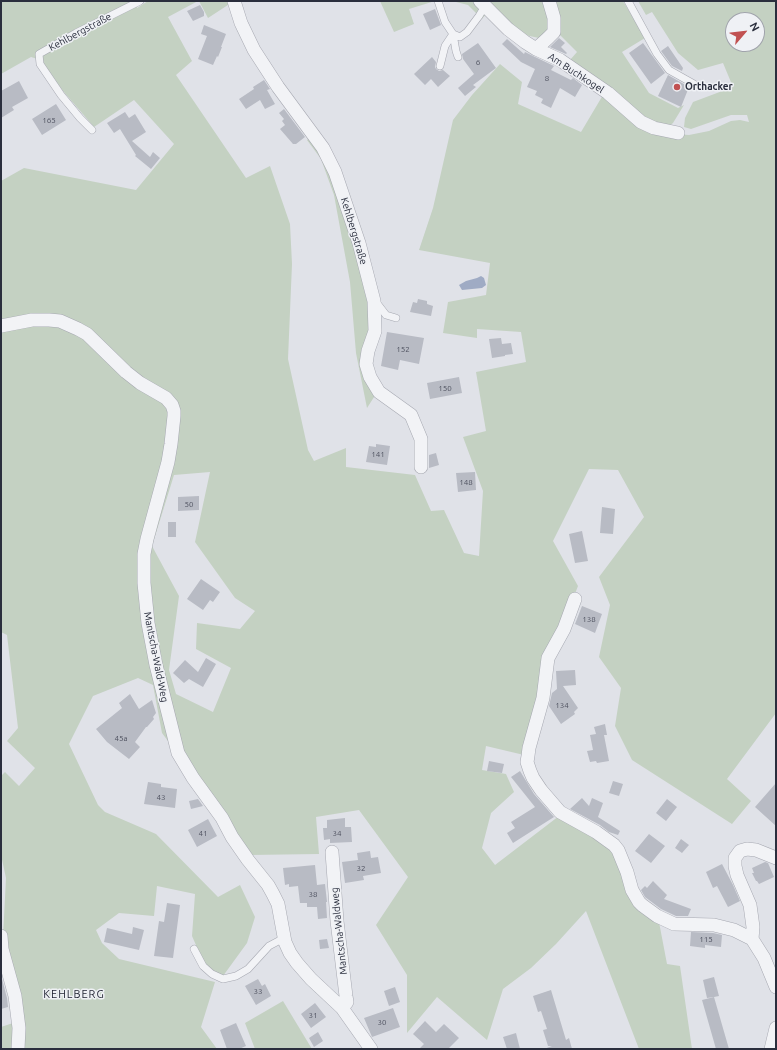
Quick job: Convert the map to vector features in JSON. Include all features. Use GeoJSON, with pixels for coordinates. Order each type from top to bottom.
{"type":"FeatureCollection","features":[{"type":"Feature","properties":{"kind":"street","name":"Kehlbergstraße"},"geometry":{"type":"LineString","coordinates":[[234,1],[240,23],[254,50],[278,87],[324,148],[336,172],[359,243],[374,300],[376,331],[368,351],[366,364],[370,377],[379,392],[411,415],[421,438],[421,467]]}},
{"type":"Feature","properties":{"kind":"street"},"geometry":{"type":"LineString","coordinates":[[536,49],[554,32],[554,18],[549,1]]}},
{"type":"Feature","properties":{"kind":"street","name":"Am Buchkogel"},"geometry":{"type":"LineString","coordinates":[[482,3],[508,30],[536,49],[560,60],[608,94],[641,122],[654,128],[678,133]]}},
{"type":"Feature","properties":{"kind":"street","name":"Mantscha-Wald-Weg"},"geometry":{"type":"LineString","coordinates":[[1,326],[32,320],[49,320],[60,321],[78,329],[87,334],[126,372],[140,383],[166,398],[172,405],[174,411],[174,428],[168,462],[144,554],[144,583],[148,623],[156,665],[178,753],[193,778],[222,818],[232,837],[270,889],[278,904],[284,938],[290,953],[311,979],[342,1008],[371,1049]]}},
{"type":"Feature","properties":{"kind":"street"},"geometry":{"type":"LineString","coordinates":[[575,599],[564,629],[548,658],[543,698],[529,748],[527,762],[533,778],[560,812],[596,832],[614,845],[618,850],[627,872],[632,890],[639,902],[650,911],[674,924],[714,925],[734,930],[752,939],[764,958],[776,987]]}},
{"type":"Feature","properties":{"kind":"street"},"geometry":{"type":"LineString","coordinates":[[752,939],[750,905],[737,875],[735,858],[740,851],[747,849],[756,850],[776,858]]}},
{"type":"Feature","properties":{"kind":"street","name":"Mantscha-Waldweg"},"geometry":{"type":"LineString","coordinates":[[332,852],[337,921],[346,996],[346,1002],[342,1008]]}},
{"type":"Feature","properties":{"kind":"street"},"geometry":{"type":"LineString","coordinates":[[1,936],[2,949],[16,1003],[19,1028],[18,1049]]}},
{"type":"Feature","properties":{"kind":"street"},"geometry":{"type":"LineString","coordinates":[[771,1049],[776,1028]]}},
{"type":"Feature","properties":{"kind":"lane","name":"Kehlbergstraße"},"geometry":{"type":"LineString","coordinates":[[92,130],[61,95],[40,64],[39,54],[76,33],[140,1]]}},
{"type":"Feature","properties":{"kind":"lane"},"geometry":{"type":"LineString","coordinates":[[438,1],[445,22],[453,34],[458,57]]}},
{"type":"Feature","properties":{"kind":"lane"},"geometry":{"type":"LineString","coordinates":[[628,1],[657,54],[669,70],[694,84]]}},
{"type":"Feature","properties":{"kind":"lane"},"geometry":{"type":"LineString","coordinates":[[453,34],[460,37],[468,32],[479,16],[482,3]]}},
{"type":"Feature","properties":{"kind":"lane"},"geometry":{"type":"LineString","coordinates":[[440,66],[445,46],[453,34]]}},
{"type":"Feature","properties":{"kind":"lane"},"geometry":{"type":"LineString","coordinates":[[374,300],[386,315],[396,318]]}},
{"type":"Feature","properties":{"kind":"lane"},"geometry":{"type":"LineString","coordinates":[[194,949],[203,966],[212,974],[223,980],[236,976],[248,969],[269,946],[284,938]]}},
{"type":"Feature","properties":{"kind":"green space"},"geometry":{"type":"Polygon","coordinates":[[[1,1],[137,1],[137,8],[148,1],[198,1],[168,17],[192,61],[176,75],[246,178],[270,166],[290,224],[292,264],[288,359],[308,450],[314,461],[346,448],[346,467],[415,475],[431,511],[444,510],[464,553],[479,556],[483,491],[463,437],[486,431],[476,372],[526,362],[521,332],[477,329],[477,338],[443,333],[448,302],[486,295],[490,263],[419,250],[433,208],[453,120],[472,95],[500,64],[522,82],[518,104],[581,132],[603,95],[660,133],[689,135],[709,131],[731,121],[740,120],[749,122],[747,115],[731,115],[691,129],[684,127],[685,118],[693,102],[733,87],[723,63],[698,70],[678,53],[652,12],[646,15],[638,1],[776,1],[776,713],[727,779],[751,801],[732,824],[632,760],[615,726],[621,688],[599,657],[610,605],[599,577],[644,517],[618,470],[589,469],[553,541],[578,586],[561,630],[524,755],[486,746],[482,770],[506,774],[514,792],[491,813],[482,848],[495,865],[559,816],[596,835],[614,853],[659,922],[667,964],[680,966],[692,1049],[639,1049],[586,911],[556,944],[531,968],[503,989],[487,1040],[437,997],[407,1033],[407,975],[376,925],[408,877],[359,810],[316,817],[319,854],[249,855],[230,824],[162,733],[153,685],[138,678],[93,696],[69,744],[98,805],[105,812],[156,834],[218,897],[240,885],[255,917],[247,943],[223,976],[212,972],[202,959],[192,936],[195,894],[157,886],[154,916],[119,913],[96,930],[102,943],[119,959],[215,982],[201,1027],[217,1049],[22,1049],[3,937],[6,878],[1,855],[1,776],[5,772],[19,786],[35,768],[7,741],[18,728],[7,635],[1,632],[1,181],[24,168],[136,190],[174,144],[134,100],[94,127],[63,91],[41,60],[31,57],[1,74],[1,1]],[[210,472],[174,475],[152,546],[179,596],[169,670],[176,694],[213,712],[231,668],[196,649],[197,623],[240,629],[255,611],[235,598],[195,542],[210,472]]]}},
{"type":"Feature","properties":{"kind":"green space"},"geometry":{"type":"Polygon","coordinates":[[[199,1],[231,1],[231,3],[208,18],[199,1]]]}},
{"type":"Feature","properties":{"kind":"green space"},"geometry":{"type":"Polygon","coordinates":[[[380,1],[435,1],[409,9],[414,24],[394,32],[380,1]]]}},
{"type":"Feature","properties":{"kind":"green space"},"geometry":{"type":"Polygon","coordinates":[[[452,1],[623,1],[645,38],[622,52],[649,93],[678,108],[684,105],[673,123],[669,126],[643,118],[570,60],[577,52],[558,33],[539,38],[525,35],[487,13],[482,19],[468,5],[452,1]]]}},
{"type":"Feature","properties":{"kind":"green space"},"geometry":{"type":"Polygon","coordinates":[[[312,136],[336,179],[370,303],[371,331],[363,355],[376,394],[367,408],[356,353],[350,282],[334,195],[321,159],[307,140],[312,136]]]}},
{"type":"Feature","properties":{"kind":"green space"},"geometry":{"type":"Polygon","coordinates":[[[283,1001],[312,1049],[255,1049],[245,1023],[283,1001]]]}},
{"type":"Feature","properties":{"kind":"green space"},"geometry":{"type":"Polygon","coordinates":[[[16,1022],[14,1049],[1,1049],[1,1027],[16,1022]]]}},
{"type":"Feature","properties":{"kind":"water"},"geometry":{"type":"Polygon","coordinates":[[[481,276],[484,278],[486,285],[482,288],[462,290],[459,285],[466,281],[481,276]]]}},
{"type":"Feature","properties":{"kind":"building"},"geometry":{"type":"Polygon","coordinates":[[[200,5],[204,12],[204,16],[193,21],[187,11],[200,5]]]}},
{"type":"Feature","properties":{"kind":"building"},"geometry":{"type":"Polygon","coordinates":[[[435,9],[441,25],[430,30],[423,14],[435,9]]]}},
{"type":"Feature","properties":{"kind":"building"},"geometry":{"type":"Polygon","coordinates":[[[204,25],[226,34],[218,57],[217,56],[213,65],[198,59],[207,36],[201,34],[204,25]]]}},
{"type":"Feature","properties":{"kind":"building"},"geometry":{"type":"Polygon","coordinates":[[[559,38],[565,43],[561,47],[567,53],[566,54],[550,47],[559,38]]]}},
{"type":"Feature","properties":{"kind":"building"},"geometry":{"type":"Polygon","coordinates":[[[507,39],[524,54],[525,52],[554,66],[551,70],[571,80],[573,78],[582,85],[575,97],[560,88],[551,108],[541,103],[543,99],[535,95],[537,91],[527,87],[535,69],[521,62],[502,44],[507,39]]]}},
{"type":"Feature","properties":{"kind":"building"},"geometry":{"type":"Polygon","coordinates":[[[478,43],[496,68],[473,85],[476,87],[465,96],[458,88],[474,74],[463,59],[462,54],[478,43]]]}},
{"type":"Feature","properties":{"kind":"building"},"geometry":{"type":"Polygon","coordinates":[[[643,43],[665,73],[651,84],[629,53],[643,43]]]}},
{"type":"Feature","properties":{"kind":"building"},"geometry":{"type":"Polygon","coordinates":[[[668,46],[683,68],[682,71],[672,66],[661,51],[668,46]]]}},
{"type":"Feature","properties":{"kind":"building"},"geometry":{"type":"Polygon","coordinates":[[[432,57],[436,62],[436,69],[439,71],[443,70],[450,76],[438,87],[431,79],[425,85],[414,74],[432,57]]]}},
{"type":"Feature","properties":{"kind":"building"},"geometry":{"type":"Polygon","coordinates":[[[668,75],[689,87],[681,107],[658,96],[668,75]]]}},
{"type":"Feature","properties":{"kind":"building"},"geometry":{"type":"Polygon","coordinates":[[[264,80],[270,89],[267,90],[275,104],[265,109],[260,100],[246,109],[239,99],[264,80]]]}},
{"type":"Feature","properties":{"kind":"building"},"geometry":{"type":"Polygon","coordinates":[[[19,81],[28,98],[12,107],[14,110],[1,118],[1,91],[19,81]]]}},
{"type":"Feature","properties":{"kind":"building"},"geometry":{"type":"Polygon","coordinates":[[[56,104],[66,120],[42,135],[32,119],[56,104]]]}},
{"type":"Feature","properties":{"kind":"building"},"geometry":{"type":"Polygon","coordinates":[[[284,109],[305,137],[296,144],[293,144],[280,129],[285,125],[282,121],[284,119],[279,113],[284,109]]]}},
{"type":"Feature","properties":{"kind":"building"},"geometry":{"type":"Polygon","coordinates":[[[125,112],[129,118],[135,114],[146,132],[132,141],[150,157],[153,152],[160,158],[151,169],[135,156],[136,155],[120,129],[114,133],[107,123],[125,112]]]}},
{"type":"Feature","properties":{"kind":"building"},"geometry":{"type":"Polygon","coordinates":[[[418,299],[427,301],[427,304],[433,306],[431,316],[410,312],[413,302],[417,303],[418,299]]]}},
{"type":"Feature","properties":{"kind":"building"},"geometry":{"type":"Polygon","coordinates":[[[387,332],[424,338],[419,364],[400,360],[398,370],[381,366],[387,332]]]}},
{"type":"Feature","properties":{"kind":"building"},"geometry":{"type":"Polygon","coordinates":[[[501,338],[502,344],[511,343],[513,354],[492,358],[489,339],[501,338]]]}},
{"type":"Feature","properties":{"kind":"building"},"geometry":{"type":"Polygon","coordinates":[[[459,377],[462,393],[430,399],[427,383],[459,377]]]}},
{"type":"Feature","properties":{"kind":"building"},"geometry":{"type":"Polygon","coordinates":[[[376,444],[390,446],[387,465],[366,462],[369,446],[376,447],[376,444]]]}},
{"type":"Feature","properties":{"kind":"building"},"geometry":{"type":"Polygon","coordinates":[[[436,453],[439,465],[429,468],[429,455],[436,453]]]}},
{"type":"Feature","properties":{"kind":"building"},"geometry":{"type":"Polygon","coordinates":[[[475,472],[476,490],[458,492],[456,473],[475,472]]]}},
{"type":"Feature","properties":{"kind":"building"},"geometry":{"type":"Polygon","coordinates":[[[199,496],[199,510],[178,511],[178,497],[199,496]]]}},
{"type":"Feature","properties":{"kind":"building"},"geometry":{"type":"Polygon","coordinates":[[[602,507],[615,509],[613,534],[600,533],[602,507]]]}},
{"type":"Feature","properties":{"kind":"building"},"geometry":{"type":"Polygon","coordinates":[[[168,522],[176,522],[176,537],[168,537],[168,522]]]}},
{"type":"Feature","properties":{"kind":"building"},"geometry":{"type":"Polygon","coordinates":[[[582,531],[588,561],[575,563],[569,534],[582,531]]]}},
{"type":"Feature","properties":{"kind":"building"},"geometry":{"type":"Polygon","coordinates":[[[201,579],[220,592],[213,602],[210,600],[203,610],[187,599],[201,579]]]}},
{"type":"Feature","properties":{"kind":"building"},"geometry":{"type":"Polygon","coordinates":[[[582,606],[602,614],[595,633],[575,624],[582,606]]]}},
{"type":"Feature","properties":{"kind":"building"},"geometry":{"type":"Polygon","coordinates":[[[206,658],[216,664],[203,687],[189,679],[184,683],[173,673],[185,660],[198,672],[206,658]]]}},
{"type":"Feature","properties":{"kind":"building"},"geometry":{"type":"Polygon","coordinates":[[[575,670],[576,685],[563,686],[578,708],[574,712],[575,714],[561,724],[549,706],[552,693],[557,689],[556,671],[575,670]]]}},
{"type":"Feature","properties":{"kind":"building"},"geometry":{"type":"Polygon","coordinates":[[[130,694],[139,709],[152,700],[156,713],[153,717],[154,719],[135,742],[140,747],[129,759],[107,742],[96,729],[122,708],[119,703],[130,694]]]}},
{"type":"Feature","properties":{"kind":"building"},"geometry":{"type":"Polygon","coordinates":[[[605,724],[607,735],[604,735],[609,761],[597,763],[596,761],[590,762],[587,751],[593,750],[590,735],[596,734],[594,727],[605,724]]]}},
{"type":"Feature","properties":{"kind":"building"},"geometry":{"type":"Polygon","coordinates":[[[489,761],[504,764],[502,773],[487,771],[489,761]]]}},
{"type":"Feature","properties":{"kind":"building"},"geometry":{"type":"Polygon","coordinates":[[[520,771],[534,794],[554,817],[513,843],[507,833],[515,828],[511,822],[535,807],[511,777],[520,771]]]}},
{"type":"Feature","properties":{"kind":"building"},"geometry":{"type":"Polygon","coordinates":[[[613,781],[623,784],[619,796],[609,793],[613,781]]]}},
{"type":"Feature","properties":{"kind":"building"},"geometry":{"type":"Polygon","coordinates":[[[148,782],[161,784],[161,787],[177,789],[175,808],[144,804],[148,782]]]}},
{"type":"Feature","properties":{"kind":"building"},"geometry":{"type":"Polygon","coordinates":[[[776,783],[776,826],[755,807],[776,783]]]}},
{"type":"Feature","properties":{"kind":"building"},"geometry":{"type":"Polygon","coordinates":[[[582,798],[589,806],[592,798],[603,803],[598,817],[620,831],[618,835],[609,832],[600,825],[570,809],[582,798]]]}},
{"type":"Feature","properties":{"kind":"building"},"geometry":{"type":"Polygon","coordinates":[[[198,799],[203,806],[191,809],[189,801],[198,799]]]}},
{"type":"Feature","properties":{"kind":"building"},"geometry":{"type":"Polygon","coordinates":[[[667,799],[677,807],[666,821],[656,813],[667,799]]]}},
{"type":"Feature","properties":{"kind":"building"},"geometry":{"type":"Polygon","coordinates":[[[345,818],[345,827],[351,827],[352,842],[330,843],[330,839],[324,840],[323,828],[327,828],[327,820],[345,818]]]}},
{"type":"Feature","properties":{"kind":"building"},"geometry":{"type":"Polygon","coordinates":[[[208,819],[217,836],[197,847],[188,830],[208,819]]]}},
{"type":"Feature","properties":{"kind":"building"},"geometry":{"type":"Polygon","coordinates":[[[649,834],[665,846],[651,863],[635,851],[649,834]]]}},
{"type":"Feature","properties":{"kind":"building"},"geometry":{"type":"Polygon","coordinates":[[[681,839],[689,845],[682,853],[675,848],[681,839]]]}},
{"type":"Feature","properties":{"kind":"building"},"geometry":{"type":"Polygon","coordinates":[[[370,851],[371,858],[378,857],[381,873],[363,876],[364,880],[345,883],[342,862],[358,860],[357,853],[370,851]]]}},
{"type":"Feature","properties":{"kind":"building"},"geometry":{"type":"Polygon","coordinates":[[[765,862],[768,863],[774,877],[759,884],[752,873],[754,873],[752,868],[765,862]]]}},
{"type":"Feature","properties":{"kind":"building"},"geometry":{"type":"Polygon","coordinates":[[[722,864],[740,901],[728,907],[717,886],[713,888],[706,872],[722,864]]]}},
{"type":"Feature","properties":{"kind":"building"},"geometry":{"type":"Polygon","coordinates":[[[315,865],[317,885],[325,884],[327,918],[318,919],[317,907],[307,907],[307,903],[300,903],[298,886],[289,887],[289,884],[285,885],[283,868],[315,865]]]}},
{"type":"Feature","properties":{"kind":"building"},"geometry":{"type":"Polygon","coordinates":[[[653,881],[667,895],[664,899],[691,909],[688,916],[676,916],[661,909],[645,897],[641,890],[645,886],[647,888],[653,881]]]}},
{"type":"Feature","properties":{"kind":"building"},"geometry":{"type":"Polygon","coordinates":[[[167,903],[180,905],[173,958],[154,956],[159,921],[164,922],[167,903]]]}},
{"type":"Feature","properties":{"kind":"building"},"geometry":{"type":"Polygon","coordinates":[[[133,927],[144,930],[139,950],[104,942],[107,928],[132,934],[133,927]]]}},
{"type":"Feature","properties":{"kind":"building"},"geometry":{"type":"Polygon","coordinates":[[[691,932],[722,935],[721,947],[705,945],[705,948],[690,946],[691,932]]]}},
{"type":"Feature","properties":{"kind":"building"},"geometry":{"type":"Polygon","coordinates":[[[327,939],[329,948],[320,949],[319,940],[327,939]]]}},
{"type":"Feature","properties":{"kind":"building"},"geometry":{"type":"Polygon","coordinates":[[[714,977],[719,996],[707,998],[703,980],[714,977]]]}},
{"type":"Feature","properties":{"kind":"building"},"geometry":{"type":"Polygon","coordinates":[[[1,979],[7,998],[8,1007],[1,1009],[1,979]]]}},
{"type":"Feature","properties":{"kind":"building"},"geometry":{"type":"Polygon","coordinates":[[[258,979],[262,986],[265,984],[271,996],[256,1005],[245,986],[258,979]]]}},
{"type":"Feature","properties":{"kind":"building"},"geometry":{"type":"Polygon","coordinates":[[[395,987],[400,1002],[389,1006],[384,991],[395,987]]]}},
{"type":"Feature","properties":{"kind":"building"},"geometry":{"type":"Polygon","coordinates":[[[551,990],[566,1040],[569,1038],[572,1049],[544,1049],[552,1046],[548,1046],[543,1030],[547,1029],[541,1011],[538,1012],[533,996],[551,990]]]}},
{"type":"Feature","properties":{"kind":"building"},"geometry":{"type":"Polygon","coordinates":[[[714,997],[729,1049],[716,1049],[702,1000],[714,997]]]}},
{"type":"Feature","properties":{"kind":"building"},"geometry":{"type":"Polygon","coordinates":[[[315,1003],[326,1017],[311,1028],[301,1014],[315,1003]]]}},
{"type":"Feature","properties":{"kind":"building"},"geometry":{"type":"Polygon","coordinates":[[[393,1008],[400,1027],[372,1037],[364,1018],[393,1008]]]}},
{"type":"Feature","properties":{"kind":"building"},"geometry":{"type":"Polygon","coordinates":[[[425,1021],[436,1032],[444,1024],[459,1038],[448,1049],[419,1049],[424,1044],[413,1034],[425,1021]]]}},
{"type":"Feature","properties":{"kind":"building"},"geometry":{"type":"Polygon","coordinates":[[[236,1023],[246,1046],[239,1049],[227,1049],[220,1030],[236,1023]]]}},
{"type":"Feature","properties":{"kind":"building"},"geometry":{"type":"Polygon","coordinates":[[[318,1032],[323,1041],[314,1047],[309,1038],[318,1032]]]}},
{"type":"Feature","properties":{"kind":"building"},"geometry":{"type":"Polygon","coordinates":[[[516,1033],[520,1049],[507,1049],[503,1037],[516,1033]]]}},
{"type":"Feature","properties":{"kind":"place","name":"Orthacker"},"geometry":{"type":"Point","coordinates":[677,87]}},
{"type":"Feature","properties":{"kind":"district","name":"KEHLBERG"},"geometry":{"type":"Point","coordinates":[74,994]}}]}
